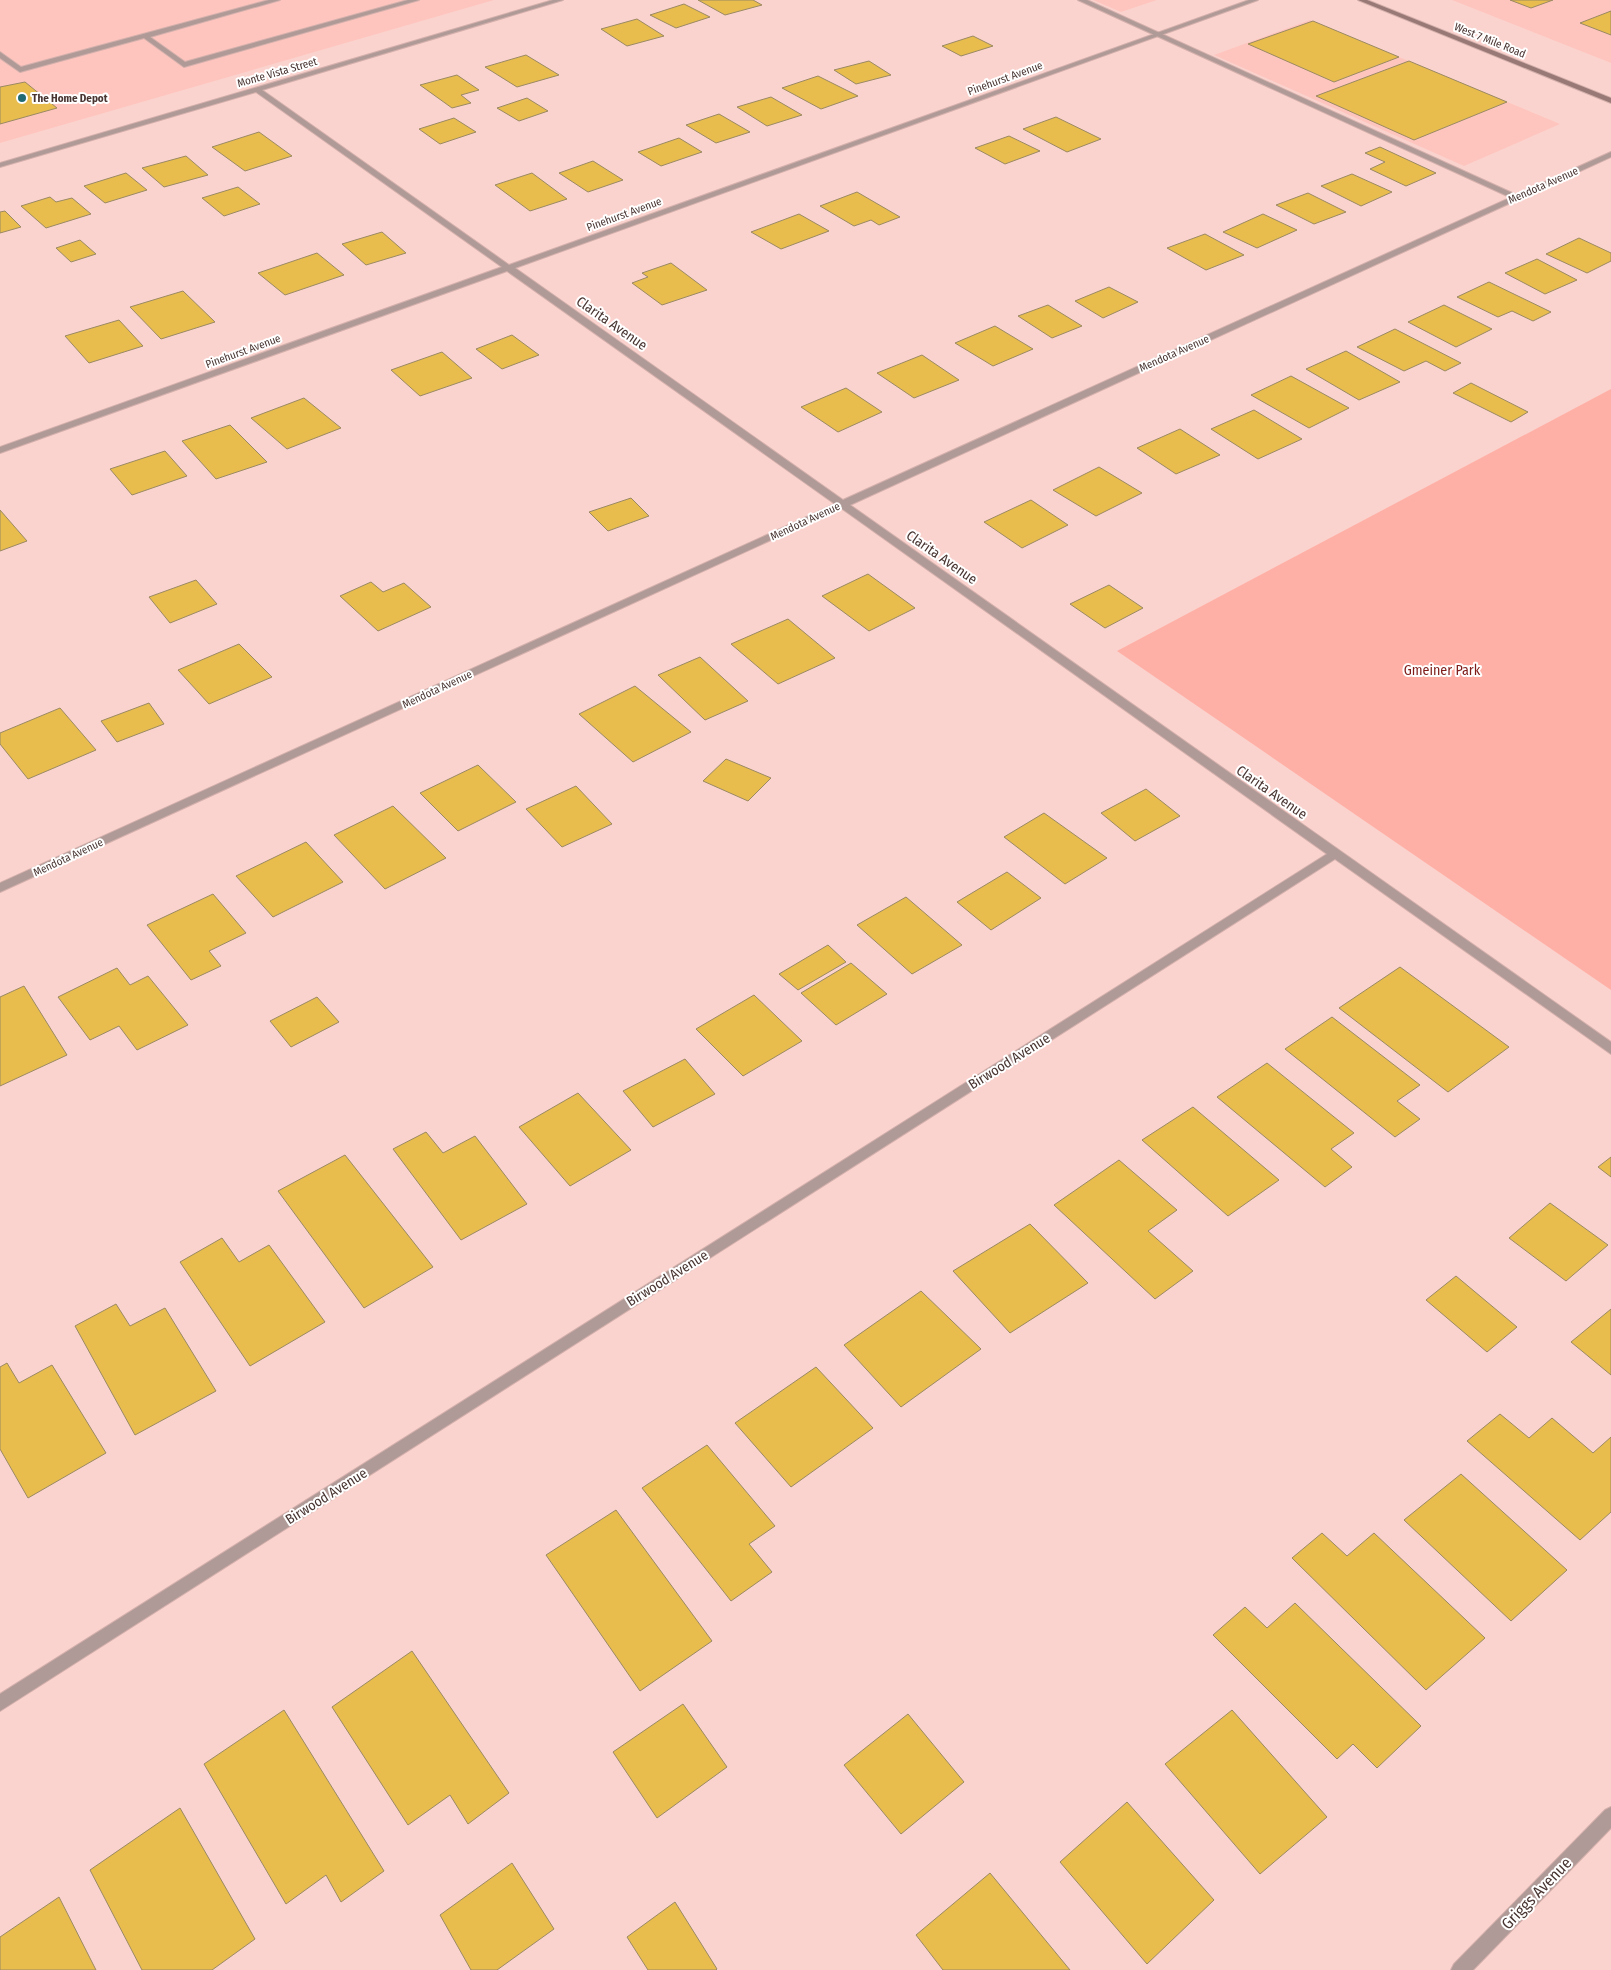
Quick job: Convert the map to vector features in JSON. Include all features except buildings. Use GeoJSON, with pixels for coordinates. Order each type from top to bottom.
{"type":"FeatureCollection","features":[{"type":"Feature","properties":{"kind":"main road","name":"West 7 Mile Road"},"geometry":{"type":"LineString","coordinates":[[1361,0],[1611,101]]}},
{"type":"Feature","properties":{"kind":"street"},"geometry":{"type":"LineString","coordinates":[[0,54],[20,70],[277,0]]}},
{"type":"Feature","properties":{"kind":"street"},"geometry":{"type":"LineString","coordinates":[[145,36],[184,65],[416,0]]}},
{"type":"Feature","properties":{"kind":"street","name":"Monte Vista Street"},"geometry":{"type":"LineString","coordinates":[[0,165],[560,0]]}},
{"type":"Feature","properties":{"kind":"street"},"geometry":{"type":"LineString","coordinates":[[1080,0],[1517,197]]}},
{"type":"Feature","properties":{"kind":"street","name":"Pinehurst Avenue"},"geometry":{"type":"LineString","coordinates":[[0,450],[1255,0]]}},
{"type":"Feature","properties":{"kind":"street","name":"Clarita Avenue"},"geometry":{"type":"LineString","coordinates":[[256,90],[1611,1049]]}},
{"type":"Feature","properties":{"kind":"street","name":"Mendota Avenue"},"geometry":{"type":"LineString","coordinates":[[0,888],[1611,154]]}},
{"type":"Feature","properties":{"kind":"street","name":"Birwood Avenue"},"geometry":{"type":"LineString","coordinates":[[0,1703],[1335,854]]}},
{"type":"Feature","properties":{"kind":"street","name":"Griggs Avenue"},"geometry":{"type":"LineString","coordinates":[[1460,1970],[1611,1816]]}},
{"type":"Feature","properties":{"kind":"shaded area"},"geometry":{"type":"Polygon","coordinates":[[[0,0],[494,0],[0,143],[0,0]]]}},
{"type":"Feature","properties":{"kind":"shaded area"},"geometry":{"type":"Polygon","coordinates":[[[1093,0],[1157,0],[1121,12],[1093,0]]]}},
{"type":"Feature","properties":{"kind":"shaded area"},"geometry":{"type":"Polygon","coordinates":[[[1452,0],[1611,0],[1611,63],[1452,0]]]}},
{"type":"Feature","properties":{"kind":"shaded area"},"geometry":{"type":"Polygon","coordinates":[[[1310,20],[1560,124],[1464,166],[1214,55],[1310,20]]]}},
{"type":"Feature","properties":{"kind":"green space","name":"Gmeiner Park"},"geometry":{"type":"Polygon","coordinates":[[[1611,389],[1611,990],[1117,651],[1611,389]]]}},
{"type":"Feature","properties":{"kind":"place","name":"The Home Depot"},"geometry":{"type":"Point","coordinates":[22,98]}}]}
